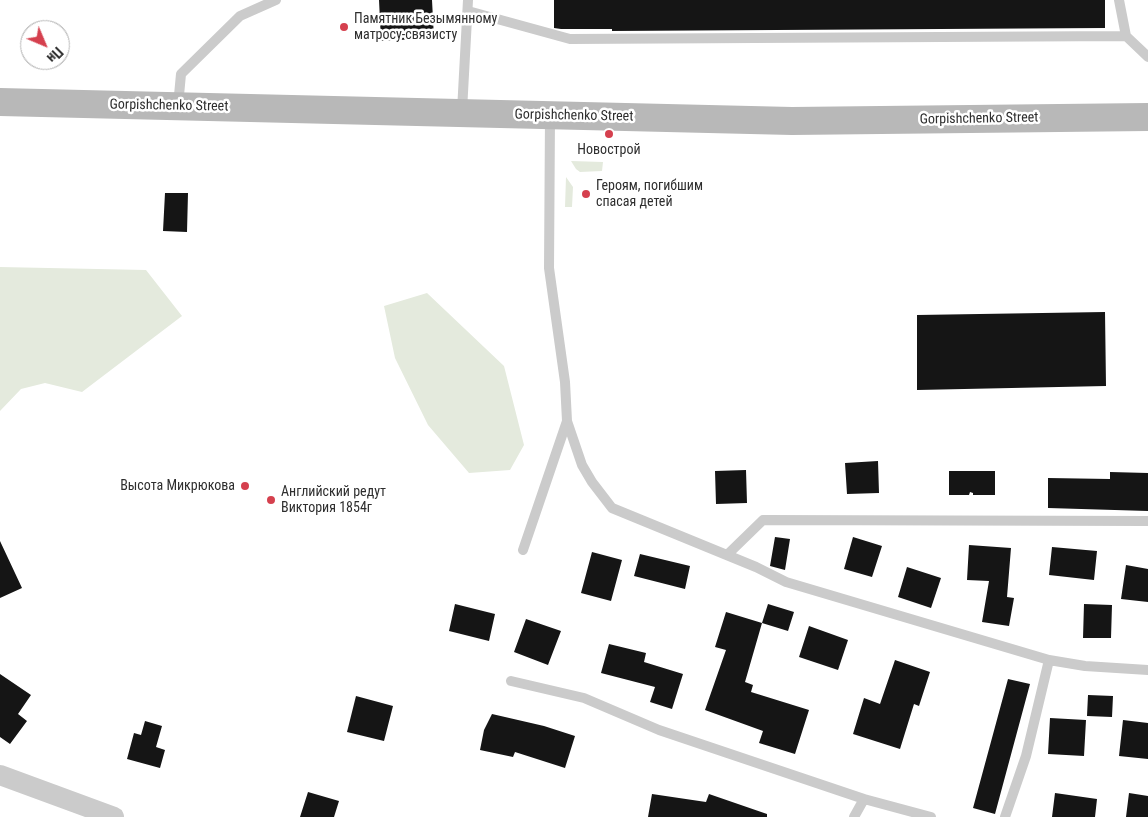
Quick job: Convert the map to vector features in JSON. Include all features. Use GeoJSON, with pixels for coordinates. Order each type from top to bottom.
{"type":"FeatureCollection","features":[{"type":"Feature","properties":{"kind":"main road","name":"Gorpishchenko Street"},"geometry":{"type":"LineString","coordinates":[[0,102],[792,122],[1148,117]]}},
{"type":"Feature","properties":{"kind":"street"},"geometry":{"type":"LineString","coordinates":[[0,775],[114,817]]}},
{"type":"Feature","properties":{"kind":"lane"},"geometry":{"type":"LineString","coordinates":[[178,107],[181,74],[240,16],[276,0]]}},
{"type":"Feature","properties":{"kind":"lane"},"geometry":{"type":"LineString","coordinates":[[1119,0],[1126,36],[1148,57]]}},
{"type":"Feature","properties":{"kind":"lane"},"geometry":{"type":"LineString","coordinates":[[462,113],[468,5],[570,39],[1126,36]]}},
{"type":"Feature","properties":{"kind":"lane"},"geometry":{"type":"LineString","coordinates":[[550,116],[548,268],[565,382],[567,421],[582,465],[592,482],[612,508],[756,567],[786,582],[1049,660],[1086,666],[1148,670]]}},
{"type":"Feature","properties":{"kind":"lane"},"geometry":{"type":"LineString","coordinates":[[523,550],[567,421]]}},
{"type":"Feature","properties":{"kind":"lane"},"geometry":{"type":"LineString","coordinates":[[727,555],[763,520],[1148,521]]}},
{"type":"Feature","properties":{"kind":"lane"},"geometry":{"type":"LineString","coordinates":[[1005,817],[1026,756],[1049,660]]}},
{"type":"Feature","properties":{"kind":"lane"},"geometry":{"type":"LineString","coordinates":[[511,681],[584,698],[659,730],[864,799],[931,817]]}},
{"type":"Feature","properties":{"kind":"lane"},"geometry":{"type":"LineString","coordinates":[[854,817],[864,799]]}},
{"type":"Feature","properties":{"kind":"shaded area"},"geometry":{"type":"Polygon","coordinates":[[[571,161],[603,162],[602,171],[580,172],[571,161]]]}},
{"type":"Feature","properties":{"kind":"shaded area"},"geometry":{"type":"Polygon","coordinates":[[[566,177],[573,187],[572,207],[565,207],[566,177]]]}},
{"type":"Feature","properties":{"kind":"shaded area"},"geometry":{"type":"Polygon","coordinates":[[[0,267],[146,270],[182,316],[82,392],[45,383],[21,389],[0,411],[0,267]]]}},
{"type":"Feature","properties":{"kind":"shaded area"},"geometry":{"type":"Polygon","coordinates":[[[427,293],[504,366],[524,445],[510,470],[469,473],[428,425],[395,358],[384,306],[427,293]]]}},
{"type":"Feature","properties":{"kind":"building"},"geometry":{"type":"Polygon","coordinates":[[[379,0],[432,0],[434,38],[381,41],[379,0]]]}},
{"type":"Feature","properties":{"kind":"building"},"geometry":{"type":"Polygon","coordinates":[[[554,0],[1105,0],[1105,28],[612,31],[612,29],[561,29],[554,28],[554,0]]]}},
{"type":"Feature","properties":{"kind":"building"},"geometry":{"type":"Polygon","coordinates":[[[165,193],[188,193],[187,232],[163,231],[165,193]]]}},
{"type":"Feature","properties":{"kind":"building"},"geometry":{"type":"Polygon","coordinates":[[[1105,312],[1106,386],[917,390],[917,315],[1105,312]]]}},
{"type":"Feature","properties":{"kind":"building"},"geometry":{"type":"Polygon","coordinates":[[[878,461],[879,493],[847,494],[845,463],[878,461]]]}},
{"type":"Feature","properties":{"kind":"building"},"geometry":{"type":"Polygon","coordinates":[[[746,470],[747,503],[716,504],[715,471],[746,470]]]}},
{"type":"Feature","properties":{"kind":"building"},"geometry":{"type":"Polygon","coordinates":[[[949,471],[995,471],[995,495],[973,495],[970,492],[969,495],[949,495],[949,471]]]}},
{"type":"Feature","properties":{"kind":"building"},"geometry":{"type":"Polygon","coordinates":[[[1110,472],[1148,473],[1148,511],[1048,508],[1048,478],[1110,479],[1110,472]]]}},
{"type":"Feature","properties":{"kind":"building"},"geometry":{"type":"Polygon","coordinates":[[[775,537],[790,539],[785,570],[770,566],[775,537]]]}},
{"type":"Feature","properties":{"kind":"building"},"geometry":{"type":"Polygon","coordinates":[[[853,537],[882,546],[872,577],[844,569],[853,537]]]}},
{"type":"Feature","properties":{"kind":"building"},"geometry":{"type":"Polygon","coordinates":[[[0,541],[22,588],[0,598],[0,541]]]}},
{"type":"Feature","properties":{"kind":"building"},"geometry":{"type":"Polygon","coordinates":[[[969,545],[1011,548],[1007,597],[1014,598],[1009,626],[982,622],[989,581],[967,580],[969,545]]]}},
{"type":"Feature","properties":{"kind":"building"},"geometry":{"type":"Polygon","coordinates":[[[1052,547],[1097,551],[1094,580],[1049,575],[1052,547]]]}},
{"type":"Feature","properties":{"kind":"building"},"geometry":{"type":"Polygon","coordinates":[[[592,552],[622,560],[611,601],[581,593],[592,552]]]}},
{"type":"Feature","properties":{"kind":"building"},"geometry":{"type":"Polygon","coordinates":[[[640,554],[690,566],[685,589],[634,576],[640,554]]]}},
{"type":"Feature","properties":{"kind":"building"},"geometry":{"type":"Polygon","coordinates":[[[1126,565],[1148,569],[1148,602],[1121,599],[1126,565]]]}},
{"type":"Feature","properties":{"kind":"building"},"geometry":{"type":"Polygon","coordinates":[[[907,567],[941,578],[931,608],[898,597],[907,567]]]}},
{"type":"Feature","properties":{"kind":"building"},"geometry":{"type":"Polygon","coordinates":[[[455,604],[495,614],[489,641],[449,631],[455,604]]]}},
{"type":"Feature","properties":{"kind":"building"},"geometry":{"type":"Polygon","coordinates":[[[768,604],[794,612],[788,631],[762,623],[768,604]]]}},
{"type":"Feature","properties":{"kind":"building"},"geometry":{"type":"Polygon","coordinates":[[[1084,604],[1112,605],[1111,638],[1083,638],[1084,604]]]}},
{"type":"Feature","properties":{"kind":"building"},"geometry":{"type":"Polygon","coordinates":[[[726,612],[762,623],[745,682],[753,685],[751,692],[809,710],[795,754],[759,743],[763,731],[705,710],[726,650],[715,647],[726,612]]]}},
{"type":"Feature","properties":{"kind":"building"},"geometry":{"type":"Polygon","coordinates":[[[526,619],[561,631],[548,665],[514,652],[526,619]]]}},
{"type":"Feature","properties":{"kind":"building"},"geometry":{"type":"Polygon","coordinates":[[[809,626],[848,640],[838,670],[799,657],[809,626]]]}},
{"type":"Feature","properties":{"kind":"building"},"geometry":{"type":"Polygon","coordinates":[[[609,644],[646,653],[644,662],[683,674],[672,709],[650,702],[655,687],[601,673],[609,644]]]}},
{"type":"Feature","properties":{"kind":"building"},"geometry":{"type":"Polygon","coordinates":[[[895,660],[930,672],[919,706],[914,704],[900,749],[853,734],[864,698],[880,704],[895,660]]]}},
{"type":"Feature","properties":{"kind":"building"},"geometry":{"type":"Polygon","coordinates":[[[0,674],[31,695],[18,714],[27,721],[10,744],[0,737],[0,674]]]}},
{"type":"Feature","properties":{"kind":"building"},"geometry":{"type":"Polygon","coordinates":[[[1008,679],[1030,684],[995,814],[973,808],[1008,679]]]}},
{"type":"Feature","properties":{"kind":"building"},"geometry":{"type":"Polygon","coordinates":[[[1088,695],[1113,696],[1112,717],[1087,716],[1088,695]]]}},
{"type":"Feature","properties":{"kind":"building"},"geometry":{"type":"Polygon","coordinates":[[[356,696],[393,706],[384,741],[347,732],[356,696]]]}},
{"type":"Feature","properties":{"kind":"building"},"geometry":{"type":"Polygon","coordinates":[[[492,714],[544,726],[575,736],[565,768],[515,752],[513,757],[480,750],[484,730],[492,714]]]}},
{"type":"Feature","properties":{"kind":"building"},"geometry":{"type":"Polygon","coordinates":[[[1050,718],[1086,720],[1084,756],[1048,754],[1050,718]]]}},
{"type":"Feature","properties":{"kind":"building"},"geometry":{"type":"Polygon","coordinates":[[[1123,720],[1148,723],[1148,759],[1119,756],[1123,720]]]}},
{"type":"Feature","properties":{"kind":"building"},"geometry":{"type":"Polygon","coordinates":[[[145,721],[162,726],[156,747],[165,750],[160,768],[127,759],[134,733],[141,735],[145,721]]]}},
{"type":"Feature","properties":{"kind":"building"},"geometry":{"type":"Polygon","coordinates":[[[308,792],[339,801],[334,817],[300,817],[308,792]]]}},
{"type":"Feature","properties":{"kind":"building"},"geometry":{"type":"Polygon","coordinates":[[[1055,793],[1097,799],[1095,817],[1052,817],[1055,793]]]}},
{"type":"Feature","properties":{"kind":"building"},"geometry":{"type":"Polygon","coordinates":[[[1129,793],[1148,796],[1148,817],[1126,817],[1129,793]]]}},
{"type":"Feature","properties":{"kind":"building"},"geometry":{"type":"Polygon","coordinates":[[[652,794],[706,802],[709,794],[767,814],[767,817],[648,817],[652,794]]]}},
{"type":"Feature","properties":{"kind":"place","name":"Памятник Безымянному матросу-связисту"},"geometry":{"type":"Point","coordinates":[344,27]}},
{"type":"Feature","properties":{"kind":"place","name":"Новострой"},"geometry":{"type":"Point","coordinates":[609,134]}},
{"type":"Feature","properties":{"kind":"place","name":"Героям, погибшим спасая детей"},"geometry":{"type":"Point","coordinates":[586,194]}},
{"type":"Feature","properties":{"kind":"place","name":"Высота Микрюкова"},"geometry":{"type":"Point","coordinates":[245,486]}},
{"type":"Feature","properties":{"kind":"place","name":"Английский редут Виктория 1854г"},"geometry":{"type":"Point","coordinates":[271,500]}}]}
